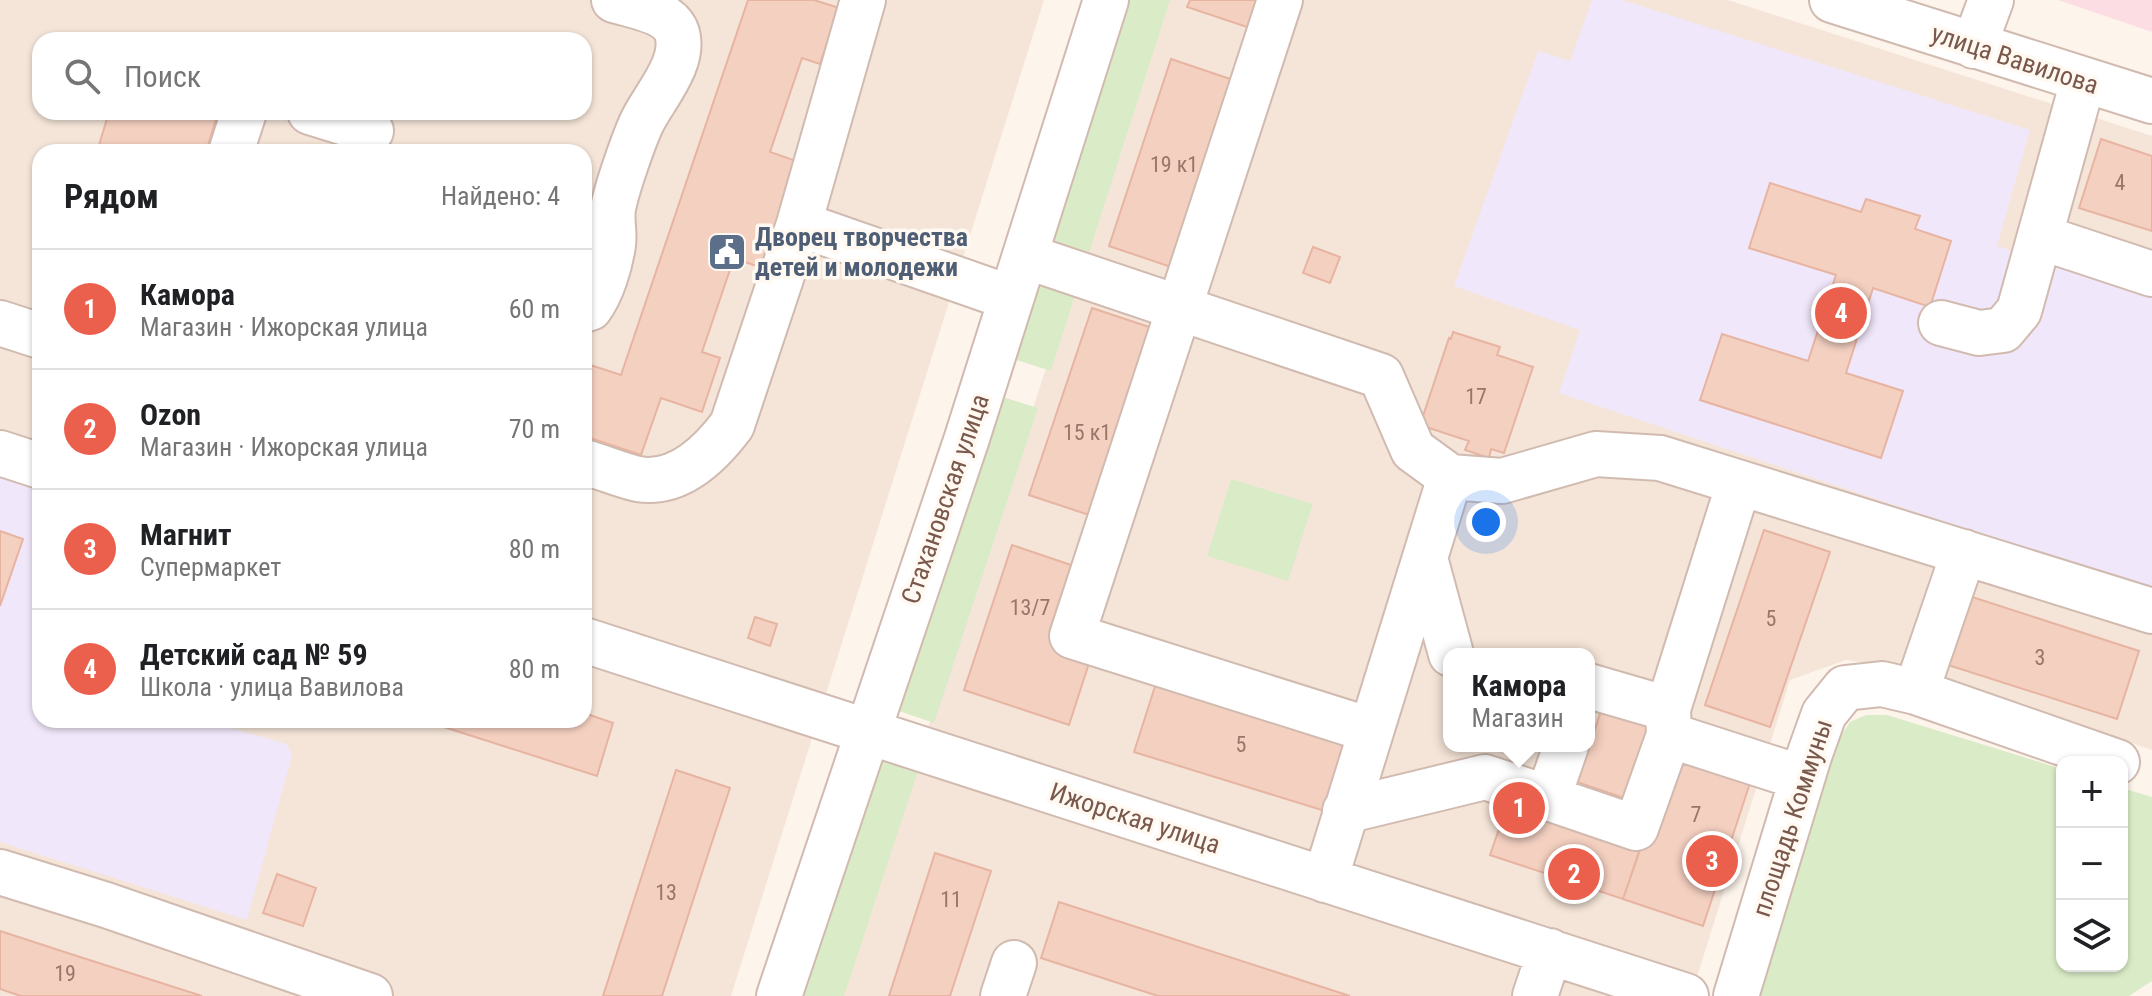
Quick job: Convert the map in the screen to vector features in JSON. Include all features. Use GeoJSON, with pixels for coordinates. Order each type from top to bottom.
{"type":"FeatureCollection","features":[{"type":"Feature","properties":{"kind":"street"},"geometry":{"type":"LineString","coordinates":[[592,305],[601,287],[613,245],[613,209],[617,195],[642,121],[662,91],[678,42],[676,30],[668,21],[614,0]]}},
{"type":"Feature","properties":{"kind":"street"},"geometry":{"type":"LineString","coordinates":[[592,465],[641,480],[668,476],[694,465],[715,447],[732,425],[799,224],[863,0]]}},
{"type":"Feature","properties":{"kind":"street","name":"Стахановская улица"},"geometry":{"type":"LineString","coordinates":[[779,996],[967,438],[1106,0]]}},
{"type":"Feature","properties":{"kind":"street"},"geometry":{"type":"LineString","coordinates":[[1280,0],[1072,636],[1370,730]]}},
{"type":"Feature","properties":{"kind":"street","name":"улица Вавилова"},"geometry":{"type":"LineString","coordinates":[[1832,0],[2152,101]]}},
{"type":"Feature","properties":{"kind":"street"},"geometry":{"type":"LineString","coordinates":[[1974,46],[1991,0]]}},
{"type":"Feature","properties":{"kind":"street"},"geometry":{"type":"LineString","coordinates":[[1941,323],[1979,333],[2003,330],[2019,311],[2083,81]]}},
{"type":"Feature","properties":{"kind":"street"},"geometry":{"type":"LineString","coordinates":[[234,144],[241,120]]}},
{"type":"Feature","properties":{"kind":"street"},"geometry":{"type":"LineString","coordinates":[[336,120],[371,131]]}},
{"type":"Feature","properties":{"kind":"street"},"geometry":{"type":"LineString","coordinates":[[799,224],[1011,298]]}},
{"type":"Feature","properties":{"kind":"street"},"geometry":{"type":"LineString","coordinates":[[2040,237],[2152,274]]}},
{"type":"Feature","properties":{"kind":"street"},"geometry":{"type":"LineString","coordinates":[[1025,256],[1381,376],[1413,450],[1450,477],[1502,481],[1596,454],[1660,458],[2152,611]]}},
{"type":"Feature","properties":{"kind":"street"},"geometry":{"type":"LineString","coordinates":[[0,323],[32,333]]}},
{"type":"Feature","properties":{"kind":"street"},"geometry":{"type":"LineString","coordinates":[[0,453],[32,463]]}},
{"type":"Feature","properties":{"kind":"street"},"geometry":{"type":"LineString","coordinates":[[1325,880],[1450,477]]}},
{"type":"Feature","properties":{"kind":"street"},"geometry":{"type":"LineString","coordinates":[[1345,811],[1481,762],[1548,798],[1636,828],[1739,483]]}},
{"type":"Feature","properties":{"kind":"street"},"geometry":{"type":"LineString","coordinates":[[1916,692],[1964,552]]}},
{"type":"Feature","properties":{"kind":"street"},"geometry":{"type":"LineString","coordinates":[[1425,558],[1449,648]]}},
{"type":"Feature","properties":{"kind":"street","name":"Ижорская улица"},"geometry":{"type":"LineString","coordinates":[[592,643],[1686,996]]}},
{"type":"Feature","properties":{"kind":"street","name":"площадь Коммуны"},"geometry":{"type":"LineString","coordinates":[[1736,996],[1824,714],[1845,688],[1882,684],[1916,692],[2099,756]]}},
{"type":"Feature","properties":{"kind":"street"},"geometry":{"type":"LineString","coordinates":[[1595,689],[1802,778]]}},
{"type":"Feature","properties":{"kind":"street"},"geometry":{"type":"LineString","coordinates":[[1548,798],[1564,752]]}},
{"type":"Feature","properties":{"kind":"street","name":"площадь Коммуны"},"geometry":{"type":"LineString","coordinates":[[2128,766],[2152,774]]}},
{"type":"Feature","properties":{"kind":"street"},"geometry":{"type":"LineString","coordinates":[[0,872],[370,996]]}},
{"type":"Feature","properties":{"kind":"street"},"geometry":{"type":"LineString","coordinates":[[1535,996],[1550,951]]}},
{"type":"Feature","properties":{"kind":"shaded area"},"geometry":{"type":"Polygon","coordinates":[[[0,0],[1044,0],[731,996],[0,996],[0,0]]]}},
{"type":"Feature","properties":{"kind":"shaded area"},"geometry":{"type":"Polygon","coordinates":[[[1167,0],[1728,0],[2152,136],[2152,750],[1922,671],[1846,660],[1790,680],[1691,996],[840,996],[1167,0]]]}},
{"type":"Feature","properties":{"kind":"shaded area"},"geometry":{"type":"Polygon","coordinates":[[[1592,0],[1622,0],[2030,130],[1997,246],[2152,295],[2152,591],[1559,393],[1580,330],[1454,286],[1538,51],[1570,61],[1592,0]]]}},
{"type":"Feature","properties":{"kind":"shaded area"},"geometry":{"type":"Polygon","coordinates":[[[2058,0],[2152,0],[2152,32],[2058,0]]]}},
{"type":"Feature","properties":{"kind":"shaded area"},"geometry":{"type":"Polygon","coordinates":[[[0,468],[32,478],[32,728],[230,728],[287,744],[292,755],[247,920],[0,842],[0,468]]]}},
{"type":"Feature","properties":{"kind":"green space"},"geometry":{"type":"Polygon","coordinates":[[[1128,0],[1170,0],[1086,262],[1058,245],[1051,236],[1128,0]]]}},
{"type":"Feature","properties":{"kind":"green space"},"geometry":{"type":"Polygon","coordinates":[[[1045,285],[1078,286],[1051,371],[1011,358],[1033,289],[1045,285]]]}},
{"type":"Feature","properties":{"kind":"green space"},"geometry":{"type":"Polygon","coordinates":[[[999,396],[1038,408],[934,723],[899,711],[900,697],[999,396]]]}},
{"type":"Feature","properties":{"kind":"green space"},"geometry":{"type":"Polygon","coordinates":[[[1231,479],[1313,504],[1288,581],[1207,556],[1231,479]]]}},
{"type":"Feature","properties":{"kind":"green space"},"geometry":{"type":"Polygon","coordinates":[[[1866,715],[1887,715],[2056,767],[2056,972],[2128,972],[2128,790],[2152,797],[2152,981],[2129,996],[1761,996],[1755,991],[1838,740],[1850,722],[1866,715]]]}},
{"type":"Feature","properties":{"kind":"green space"},"geometry":{"type":"Polygon","coordinates":[[[887,756],[922,759],[844,996],[790,996],[867,764],[887,756]]]}},
{"type":"Feature","properties":{"kind":"building"},"geometry":{"type":"Polygon","coordinates":[[[748,0],[814,0],[839,8],[820,64],[802,58],[770,152],[802,163],[765,269],[734,258],[702,352],[720,358],[702,412],[661,398],[641,455],[592,439],[592,366],[621,375],[748,0]]]}},
{"type":"Feature","properties":{"kind":"building"},"geometry":{"type":"Polygon","coordinates":[[[1190,0],[1265,0],[1256,30],[1187,7],[1190,0]]]}},
{"type":"Feature","properties":{"kind":"building"},"geometry":{"type":"Polygon","coordinates":[[[1171,59],[1239,82],[1177,269],[1109,246],[1171,59]]]}},
{"type":"Feature","properties":{"kind":"building"},"geometry":{"type":"Polygon","coordinates":[[[107,120],[216,120],[208,144],[99,144],[107,120]]]}},
{"type":"Feature","properties":{"kind":"building"},"geometry":{"type":"Polygon","coordinates":[[[2101,139],[2152,156],[2152,231],[2079,208],[2101,139]]]}},
{"type":"Feature","properties":{"kind":"building"},"geometry":{"type":"Polygon","coordinates":[[[1770,183],[1861,212],[1866,199],[1920,216],[1915,229],[1951,241],[1930,307],[1873,288],[1846,373],[1903,391],[1881,458],[1700,400],[1722,334],[1808,361],[1836,275],[1749,248],[1770,183]]]}},
{"type":"Feature","properties":{"kind":"building"},"geometry":{"type":"Polygon","coordinates":[[[1313,247],[1340,257],[1330,283],[1303,273],[1313,247]]]}},
{"type":"Feature","properties":{"kind":"building"},"geometry":{"type":"Polygon","coordinates":[[[1092,308],[1158,330],[1095,517],[1029,495],[1092,308]]]}},
{"type":"Feature","properties":{"kind":"building"},"geometry":{"type":"Polygon","coordinates":[[[1453,332],[1500,347],[1497,355],[1533,367],[1504,453],[1491,449],[1489,458],[1465,450],[1469,441],[1420,425],[1453,332]]]}},
{"type":"Feature","properties":{"kind":"building"},"geometry":{"type":"Polygon","coordinates":[[[1764,530],[1830,552],[1770,727],[1705,705],[1764,530]]]}},
{"type":"Feature","properties":{"kind":"building"},"geometry":{"type":"Polygon","coordinates":[[[0,531],[23,539],[0,606],[0,531]]]}},
{"type":"Feature","properties":{"kind":"building"},"geometry":{"type":"Polygon","coordinates":[[[1012,545],[1080,568],[1091,657],[1069,725],[964,690],[1012,545]]]}},
{"type":"Feature","properties":{"kind":"building"},"geometry":{"type":"Polygon","coordinates":[[[1963,594],[2139,651],[2117,719],[1942,663],[1963,594]]]}},
{"type":"Feature","properties":{"kind":"building"},"geometry":{"type":"Polygon","coordinates":[[[755,617],[777,624],[770,646],[748,638],[755,617]]]}},
{"type":"Feature","properties":{"kind":"building"},"geometry":{"type":"Polygon","coordinates":[[[1158,677],[1348,736],[1325,811],[1134,752],[1158,677]]]}},
{"type":"Feature","properties":{"kind":"building"},"geometry":{"type":"Polygon","coordinates":[[[1603,705],[1653,721],[1627,799],[1577,782],[1587,752],[1595,752],[1595,729],[1603,705]]]}},
{"type":"Feature","properties":{"kind":"building"},"geometry":{"type":"Polygon","coordinates":[[[592,716],[613,723],[597,776],[447,728],[592,728],[592,716]]]}},
{"type":"Feature","properties":{"kind":"building"},"geometry":{"type":"Polygon","coordinates":[[[1672,754],[1751,780],[1703,926],[1623,899],[1672,754]]]}},
{"type":"Feature","properties":{"kind":"building"},"geometry":{"type":"Polygon","coordinates":[[[676,770],[730,788],[662,996],[603,996],[676,770]]]}},
{"type":"Feature","properties":{"kind":"building"},"geometry":{"type":"Polygon","coordinates":[[[1508,803],[1641,847],[1623,899],[1490,855],[1508,803]]]}},
{"type":"Feature","properties":{"kind":"building"},"geometry":{"type":"Polygon","coordinates":[[[935,853],[991,871],[950,996],[889,996],[935,853]]]}},
{"type":"Feature","properties":{"kind":"building"},"geometry":{"type":"Polygon","coordinates":[[[277,874],[316,888],[303,926],[263,913],[277,874]]]}},
{"type":"Feature","properties":{"kind":"building"},"geometry":{"type":"Polygon","coordinates":[[[1059,902],[1350,996],[1158,996],[1041,958],[1059,902]]]}},
{"type":"Feature","properties":{"kind":"building"},"geometry":{"type":"Polygon","coordinates":[[[0,931],[202,996],[21,996],[0,989],[0,931]]]}},
{"type":"Feature","properties":{"kind":"place","name":"Дворец творчества детей и молодежи"},"geometry":{"type":"Point","coordinates":[727,252]}},
{"type":"Feature","properties":{"kind":"place","name":"Детский сад № 59"},"geometry":{"type":"Point","coordinates":[1841,313]}},
{"type":"Feature","properties":{"kind":"place","name":"Камора"},"geometry":{"type":"Point","coordinates":[1519,808]}},
{"type":"Feature","properties":{"kind":"place","name":"Магнит"},"geometry":{"type":"Point","coordinates":[1712,861]}},
{"type":"Feature","properties":{"kind":"place","name":"Ozon"},"geometry":{"type":"Point","coordinates":[1574,874]}}]}
